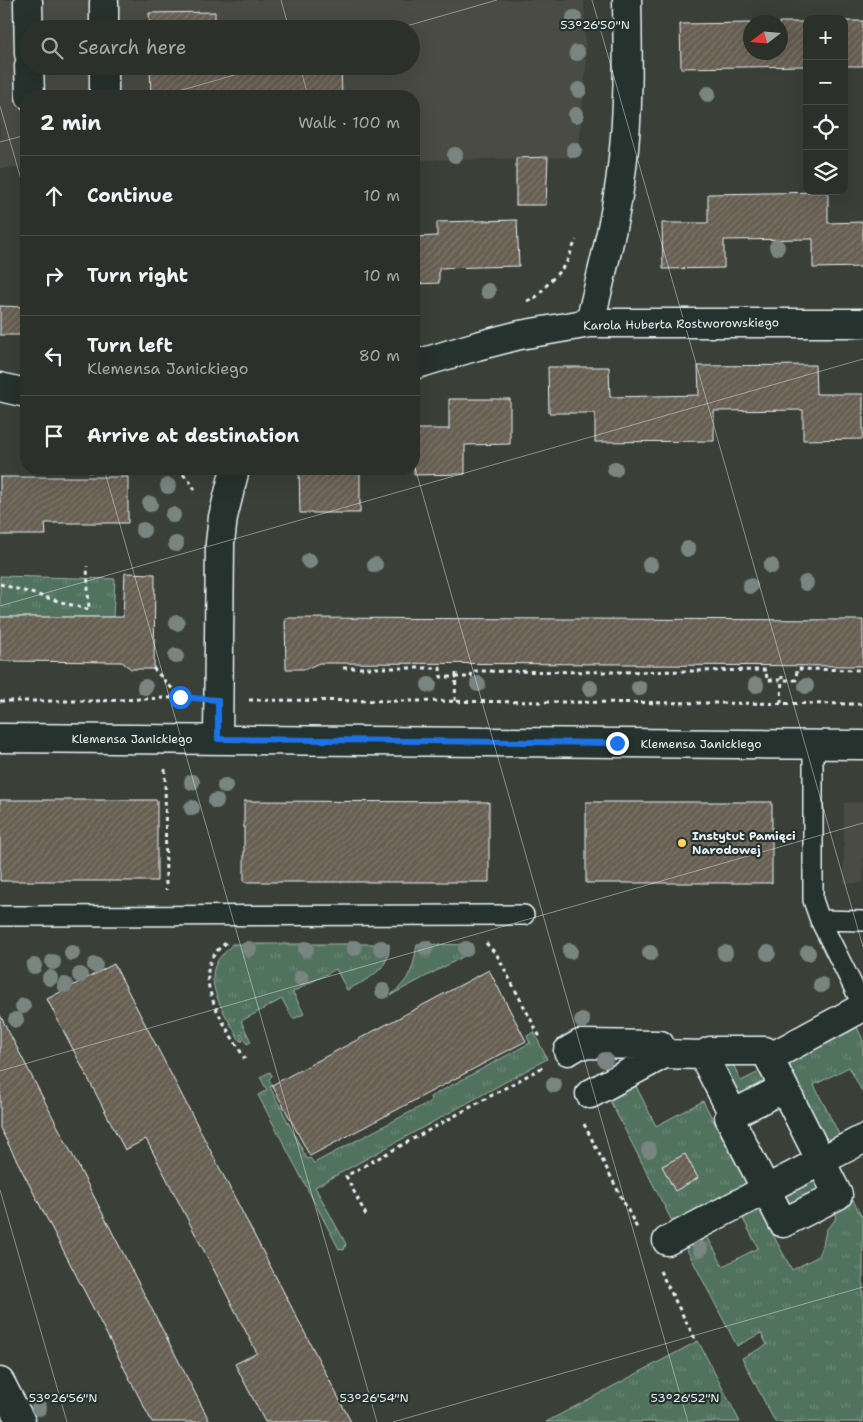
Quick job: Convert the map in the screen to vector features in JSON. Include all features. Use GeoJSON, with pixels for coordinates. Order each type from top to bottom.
{"type":"FeatureCollection","features":[{"type":"Feature","properties":{"kind":"street"},"geometry":{"type":"LineString","coordinates":[[590,323],[611,232],[622,166],[628,90],[627,0]]}},
{"type":"Feature","properties":{"kind":"street"},"geometry":{"type":"LineString","coordinates":[[28,2],[28,20]]}},
{"type":"Feature","properties":{"kind":"street"},"geometry":{"type":"LineString","coordinates":[[29,75],[30,90]]}},
{"type":"Feature","properties":{"kind":"street"},"geometry":{"type":"LineString","coordinates":[[104,75],[104,90]]}},
{"type":"Feature","properties":{"kind":"street","name":"Karola Huberta Rostworowskiego"},"geometry":{"type":"LineString","coordinates":[[420,363],[520,335],[590,323],[863,324]]}},
{"type":"Feature","properties":{"kind":"street"},"geometry":{"type":"LineString","coordinates":[[0,387],[20,392]]}},
{"type":"Feature","properties":{"kind":"street"},"geometry":{"type":"LineString","coordinates":[[218,739],[206,696],[223,517],[234,475]]}},
{"type":"Feature","properties":{"kind":"street","name":"Klemensa Janickiego"},"geometry":{"type":"LineString","coordinates":[[0,738],[863,745]]}},
{"type":"Feature","properties":{"kind":"street"},"geometry":{"type":"LineString","coordinates":[[769,1058],[863,1006]]}},
{"type":"Feature","properties":{"kind":"street"},"geometry":{"type":"LineString","coordinates":[[556,1048],[580,1044],[660,1045],[664,1054]]}},
{"type":"Feature","properties":{"kind":"street"},"geometry":{"type":"LineString","coordinates":[[585,1106],[664,1054],[703,1055],[710,1051],[765,1051],[769,1058],[838,1195],[784,1223],[729,1117],[784,1088]]}},
{"type":"Feature","properties":{"kind":"street"},"geometry":{"type":"LineString","coordinates":[[703,1055],[733,1114]]}},
{"type":"Feature","properties":{"kind":"street"},"geometry":{"type":"LineString","coordinates":[[655,1248],[863,1139]]}},
{"type":"Feature","properties":{"kind":"street"},"geometry":{"type":"LineString","coordinates":[[0,1382],[21,1422]]}},
{"type":"Feature","properties":{"kind":"lane"},"geometry":{"type":"LineString","coordinates":[[812,745],[813,900],[820,920],[863,1006]]}},
{"type":"Feature","properties":{"kind":"lane"},"geometry":{"type":"LineString","coordinates":[[0,916],[524,914]]}},
{"type":"Feature","properties":{"kind":"lane"},"geometry":{"type":"LineString","coordinates":[[820,920],[863,921]]}},
{"type":"Feature","properties":{"kind":"path"},"geometry":{"type":"LineString","coordinates":[[184,475],[196,491],[198,499]]}},
{"type":"Feature","properties":{"kind":"path"},"geometry":{"type":"LineString","coordinates":[[0,584],[89,610],[87,566]]}},
{"type":"Feature","properties":{"kind":"path"},"geometry":{"type":"LineString","coordinates":[[153,668],[180,697]]}},
{"type":"Feature","properties":{"kind":"path"},"geometry":{"type":"LineString","coordinates":[[343,668],[440,668],[441,677],[456,675],[471,677],[472,670],[619,672],[766,670],[767,680],[782,678],[796,680],[797,669],[863,670]]}},
{"type":"Feature","properties":{"kind":"path"},"geometry":{"type":"LineString","coordinates":[[455,701],[456,675]]}},
{"type":"Feature","properties":{"kind":"path"},"geometry":{"type":"LineString","coordinates":[[781,703],[782,678]]}},
{"type":"Feature","properties":{"kind":"path"},"geometry":{"type":"LineString","coordinates":[[0,701],[96,701],[206,696],[455,701],[863,704]]}},
{"type":"Feature","properties":{"kind":"path"},"geometry":{"type":"LineString","coordinates":[[165,768],[167,916]]}},
{"type":"Feature","properties":{"kind":"path"},"geometry":{"type":"LineString","coordinates":[[479,939],[487,943],[497,955],[556,1048]]}},
{"type":"Feature","properties":{"kind":"path"},"geometry":{"type":"LineString","coordinates":[[235,940],[217,950],[210,962],[207,976],[208,989],[245,1059]]}},
{"type":"Feature","properties":{"kind":"path"},"geometry":{"type":"LineString","coordinates":[[366,1215],[346,1176],[544,1066]]}},
{"type":"Feature","properties":{"kind":"path"},"geometry":{"type":"LineString","coordinates":[[585,1106],[655,1248],[695,1339]]}},
{"type":"Feature","properties":{"kind":"shaded area"},"geometry":{"type":"Polygon","coordinates":[[[0,0],[584,0],[586,65],[578,157],[420,160],[420,90],[20,90],[20,168],[0,168],[0,0]]]}},
{"type":"Feature","properties":{"kind":"shaded area"},"geometry":{"type":"Polygon","coordinates":[[[844,803],[863,803],[863,883],[844,883],[844,803]]]}},
{"type":"Feature","properties":{"kind":"green space"},"geometry":{"type":"Polygon","coordinates":[[[0,576],[115,579],[113,617],[0,617],[0,576]]]}},
{"type":"Feature","properties":{"kind":"green space"},"geometry":{"type":"Polygon","coordinates":[[[232,944],[389,944],[389,953],[386,961],[376,973],[347,990],[336,969],[293,992],[304,1014],[293,1019],[282,999],[241,1021],[251,1042],[247,1044],[242,1034],[240,1035],[243,1041],[240,1041],[224,1013],[215,992],[213,981],[217,962],[232,944]]]}},
{"type":"Feature","properties":{"kind":"green space"},"geometry":{"type":"Polygon","coordinates":[[[417,944],[470,945],[470,953],[391,995],[403,984],[410,973],[417,944]]]}},
{"type":"Feature","properties":{"kind":"green space"},"geometry":{"type":"Polygon","coordinates":[[[855,1023],[863,1040],[863,1093],[849,1067],[814,1085],[841,1138],[826,1146],[782,1061],[855,1023]]]}},
{"type":"Feature","properties":{"kind":"green space"},"geometry":{"type":"Polygon","coordinates":[[[534,1032],[547,1059],[315,1187],[346,1244],[344,1250],[339,1249],[258,1095],[267,1090],[260,1077],[270,1072],[272,1076],[269,1079],[272,1086],[270,1087],[307,1159],[310,1158],[314,1163],[431,1101],[430,1097],[530,1043],[527,1036],[534,1032]]]}},
{"type":"Feature","properties":{"kind":"green space"},"geometry":{"type":"Polygon","coordinates":[[[733,1064],[741,1081],[767,1068],[774,1081],[736,1101],[720,1071],[733,1064]]]}},
{"type":"Feature","properties":{"kind":"green space"},"geometry":{"type":"Polygon","coordinates":[[[633,1080],[656,1126],[703,1101],[748,1186],[674,1225],[606,1093],[633,1080]]]}},
{"type":"Feature","properties":{"kind":"green space"},"geometry":{"type":"Polygon","coordinates":[[[818,1173],[827,1190],[786,1211],[777,1194],[818,1173]]]}},
{"type":"Feature","properties":{"kind":"green space"},"geometry":{"type":"Polygon","coordinates":[[[853,1200],[861,1216],[863,1215],[863,1422],[775,1422],[742,1358],[767,1345],[761,1333],[737,1346],[684,1244],[705,1232],[723,1266],[758,1248],[740,1213],[757,1205],[792,1270],[817,1257],[823,1245],[826,1230],[835,1220],[836,1209],[853,1200]]]}},
{"type":"Feature","properties":{"kind":"green space"},"geometry":{"type":"Polygon","coordinates":[[[698,1341],[740,1422],[546,1422],[698,1341]]]}},
{"type":"Feature","properties":{"kind":"building"},"geometry":{"type":"Polygon","coordinates":[[[215,12],[215,20],[149,20],[149,13],[215,12]]]}},
{"type":"Feature","properties":{"kind":"building"},"geometry":{"type":"Polygon","coordinates":[[[848,21],[863,21],[863,66],[848,66],[848,21]]]}},
{"type":"Feature","properties":{"kind":"building"},"geometry":{"type":"Polygon","coordinates":[[[788,22],[803,22],[803,66],[681,68],[680,24],[743,23],[743,60],[788,60],[788,22]]]}},
{"type":"Feature","properties":{"kind":"building"},"geometry":{"type":"Polygon","coordinates":[[[150,75],[341,75],[342,90],[151,90],[150,75]]]}},
{"type":"Feature","properties":{"kind":"building"},"geometry":{"type":"Polygon","coordinates":[[[548,157],[546,205],[516,205],[516,158],[548,157]]]}},
{"type":"Feature","properties":{"kind":"building"},"geometry":{"type":"Polygon","coordinates":[[[803,192],[803,195],[828,195],[828,223],[863,222],[863,267],[813,268],[813,239],[724,240],[724,268],[663,269],[662,223],[708,223],[708,194],[803,192]]]}},
{"type":"Feature","properties":{"kind":"building"},"geometry":{"type":"Polygon","coordinates":[[[517,220],[519,266],[439,268],[439,283],[420,284],[420,237],[437,236],[437,222],[517,220]]]}},
{"type":"Feature","properties":{"kind":"building"},"geometry":{"type":"Polygon","coordinates":[[[0,306],[20,307],[20,335],[0,335],[0,306]]]}},
{"type":"Feature","properties":{"kind":"building"},"geometry":{"type":"Polygon","coordinates":[[[815,365],[816,394],[863,394],[863,439],[803,440],[803,410],[714,411],[714,441],[595,442],[595,413],[549,413],[548,367],[609,367],[610,397],[699,395],[698,366],[815,365]]]}},
{"type":"Feature","properties":{"kind":"building"},"geometry":{"type":"Polygon","coordinates":[[[449,399],[510,399],[510,444],[465,445],[465,474],[420,475],[420,429],[449,429],[449,399]]]}},
{"type":"Feature","properties":{"kind":"building"},"geometry":{"type":"Polygon","coordinates":[[[299,475],[360,475],[360,513],[300,513],[299,475]]]}},
{"type":"Feature","properties":{"kind":"building"},"geometry":{"type":"Polygon","coordinates":[[[0,477],[128,477],[128,523],[45,523],[46,535],[0,535],[0,477]]]}},
{"type":"Feature","properties":{"kind":"building"},"geometry":{"type":"Polygon","coordinates":[[[125,573],[155,574],[154,669],[131,669],[122,662],[0,661],[0,617],[123,617],[125,573]]]}},
{"type":"Feature","properties":{"kind":"building"},"geometry":{"type":"Polygon","coordinates":[[[285,618],[863,620],[863,666],[319,663],[306,669],[286,669],[285,618]]]}},
{"type":"Feature","properties":{"kind":"building"},"geometry":{"type":"Polygon","coordinates":[[[0,800],[157,800],[157,881],[0,881],[0,800]]]}},
{"type":"Feature","properties":{"kind":"building"},"geometry":{"type":"Polygon","coordinates":[[[244,801],[489,802],[489,882],[244,882],[244,801]]]}},
{"type":"Feature","properties":{"kind":"building"},"geometry":{"type":"Polygon","coordinates":[[[586,802],[772,802],[772,883],[586,883],[586,802]]]}},
{"type":"Feature","properties":{"kind":"building"},"geometry":{"type":"Polygon","coordinates":[[[114,964],[351,1422],[265,1422],[235,1364],[257,1353],[146,1139],[125,1150],[47,999],[114,964]]]}},
{"type":"Feature","properties":{"kind":"building"},"geometry":{"type":"Polygon","coordinates":[[[489,970],[526,1041],[310,1156],[272,1085],[489,970]]]}},
{"type":"Feature","properties":{"kind":"building"},"geometry":{"type":"Polygon","coordinates":[[[0,1015],[210,1422],[152,1422],[0,1128],[0,1015]]]}},
{"type":"Feature","properties":{"kind":"building"},"geometry":{"type":"Polygon","coordinates":[[[685,1154],[698,1178],[675,1191],[662,1166],[685,1154]]]}},
{"type":"Feature","properties":{"kind":"place","name":"Instytut Pamięci Narodowej"},"geometry":{"type":"Point","coordinates":[682,843]}},
{"type":"Feature","properties":{"kind":"route"},"geometry":{"type":"LineString","coordinates":[[180,697],[218,700],[218,739],[617,743]]}}]}
